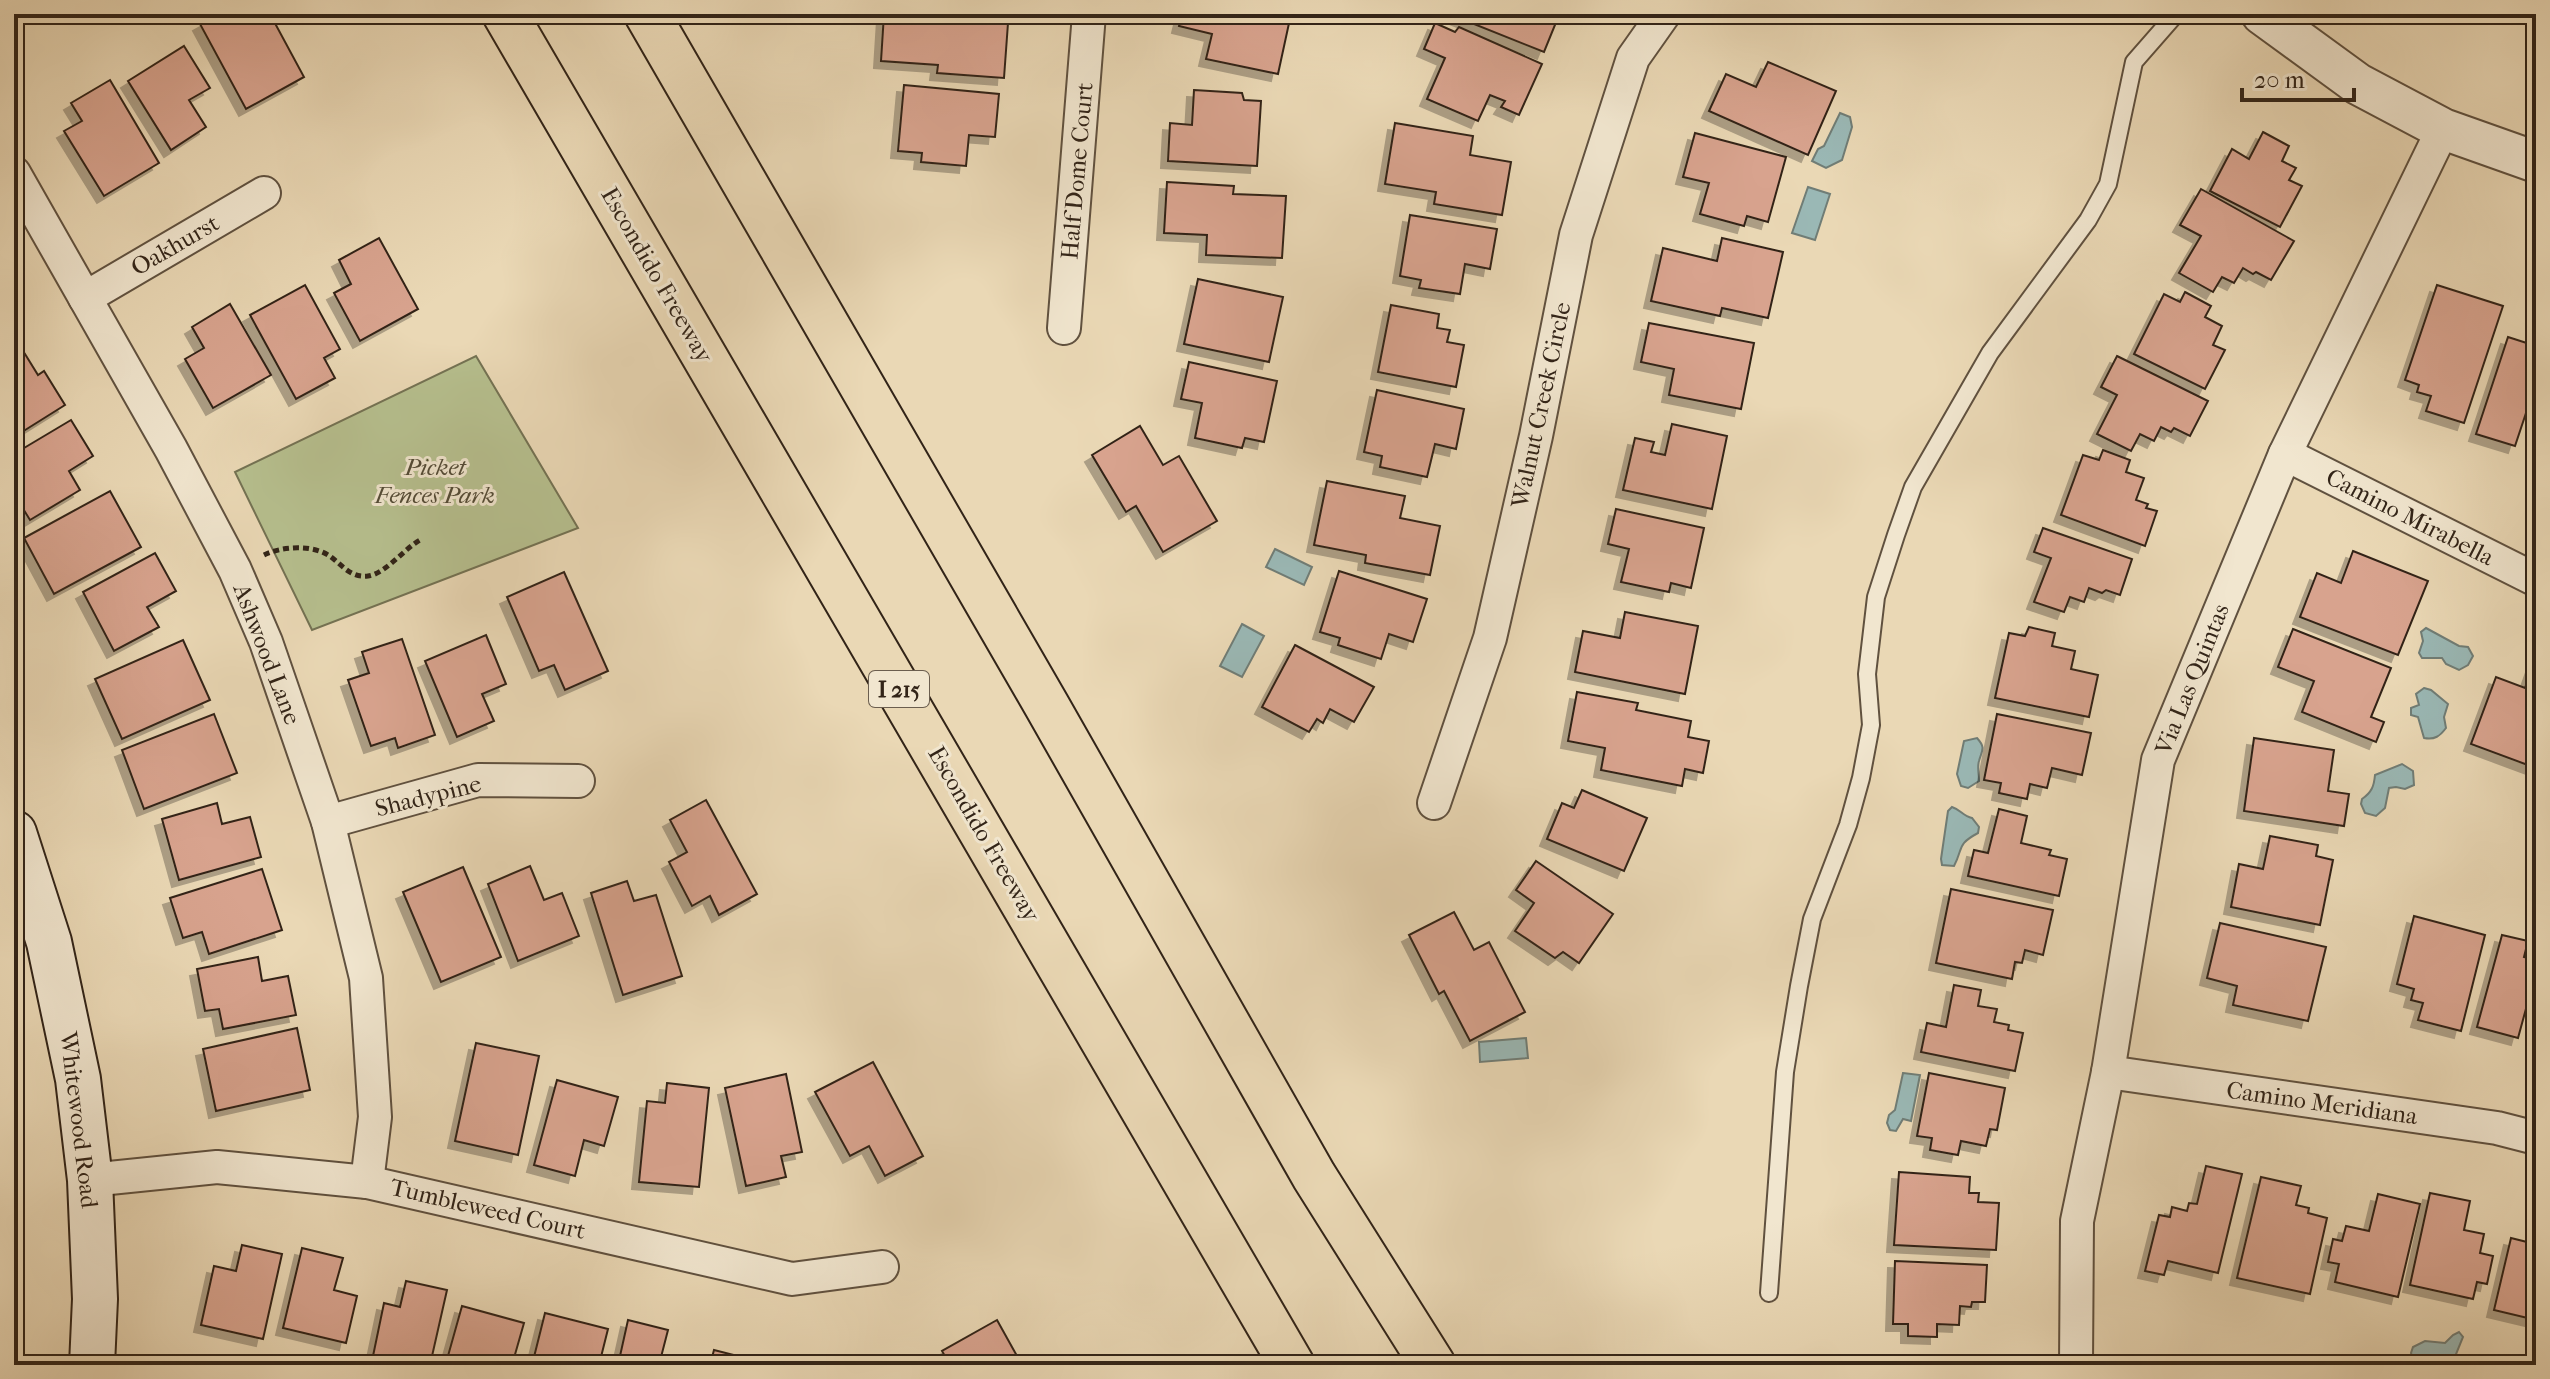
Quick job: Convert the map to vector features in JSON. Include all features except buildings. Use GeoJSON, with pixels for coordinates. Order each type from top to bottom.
{"type":"FeatureCollection","features":[{"type":"Feature","properties":{"kind":"highway","name":"Escondido Freeway"},"geometry":{"type":"LineString","coordinates":[[505,14],[1292,1365]]}},
{"type":"Feature","properties":{"kind":"highway"},"geometry":{"type":"LineString","coordinates":[[647,14],[1314,1176],[1433,1365]]}},
{"type":"Feature","properties":{"kind":"main road","name":"Whitewood Road"},"geometry":{"type":"LineString","coordinates":[[14,833],[52,957],[78,1079],[90,1180],[95,1299],[92,1365]]}},
{"type":"Feature","properties":{"kind":"street","name":"Half Dome Court"},"geometry":{"type":"LineString","coordinates":[[1064,328],[1089,14]]}},
{"type":"Feature","properties":{"kind":"street","name":"Walnut Creek Circle"},"geometry":{"type":"LineString","coordinates":[[1434,803],[1490,638],[1536,436],[1576,235],[1633,58],[1664,14]]}},
{"type":"Feature","properties":{"kind":"street"},"geometry":{"type":"LineString","coordinates":[[2262,14],[2358,84],[2443,129],[2536,162]]}},
{"type":"Feature","properties":{"kind":"street","name":"Via Las Quintas"},"geometry":{"type":"LineString","coordinates":[[2076,1365],[2077,1221],[2108,1072],[2158,760],[2285,454],[2443,129]]}},
{"type":"Feature","properties":{"kind":"street","name":"Ashwood Lane"},"geometry":{"type":"LineString","coordinates":[[14,173],[171,449],[235,570],[266,642],[328,822],[366,978],[375,1117],[367,1182]]}},
{"type":"Feature","properties":{"kind":"street","name":"Oakhurst"},"geometry":{"type":"LineString","coordinates":[[85,298],[264,193]]}},
{"type":"Feature","properties":{"kind":"street","name":"Camino Mirabella"},"geometry":{"type":"LineString","coordinates":[[2285,454],[2536,580]]}},
{"type":"Feature","properties":{"kind":"street","name":"Shadypine"},"geometry":{"type":"LineString","coordinates":[[328,822],[478,780],[578,781]]}},
{"type":"Feature","properties":{"kind":"street","name":"Camino Meridiana"},"geometry":{"type":"LineString","coordinates":[[2108,1072],[2497,1128],[2536,1138]]}},
{"type":"Feature","properties":{"kind":"street","name":"Tumbleweed Court"},"geometry":{"type":"LineString","coordinates":[[90,1180],[217,1167],[367,1182],[792,1279],[882,1267]]}},
{"type":"Feature","properties":{"kind":"lane"},"geometry":{"type":"LineString","coordinates":[[1769,1293],[1785,1072],[1812,919],[1848,825],[1861,778],[1871,725],[1867,674],[1876,597],[1913,487],[1990,353],[2088,220],[2108,184],[2134,62],[2176,14]]}},
{"type":"Feature","properties":{"kind":"path"},"geometry":{"type":"LineString","coordinates":[[235,570],[269,552],[317,549],[332,557],[342,569],[367,576],[379,572],[420,540]]}},
{"type":"Feature","properties":{"kind":"green space","name":"Picket Fences Park"},"geometry":{"type":"Polygon","coordinates":[[[476,356],[578,528],[312,630],[235,472],[476,356]]]}},
{"type":"Feature","properties":{"kind":"water"},"geometry":{"type":"Polygon","coordinates":[[[1840,113],[1850,117],[1852,127],[1842,160],[1826,168],[1812,161],[1818,149],[1824,146],[1840,113]]]}},
{"type":"Feature","properties":{"kind":"water"},"geometry":{"type":"Polygon","coordinates":[[[1808,187],[1830,194],[1815,240],[1792,233],[1808,187]]]}},
{"type":"Feature","properties":{"kind":"water"},"geometry":{"type":"Polygon","coordinates":[[[1275,549],[1312,567],[1304,585],[1266,567],[1275,549]]]}},
{"type":"Feature","properties":{"kind":"water"},"geometry":{"type":"Polygon","coordinates":[[[1242,624],[1264,636],[1242,677],[1220,666],[1242,624]]]}},
{"type":"Feature","properties":{"kind":"water"},"geometry":{"type":"Polygon","coordinates":[[[2426,628],[2459,646],[2468,647],[2473,656],[2468,665],[2459,670],[2446,664],[2442,658],[2422,658],[2419,653],[2423,641],[2421,632],[2426,628]]]}},
{"type":"Feature","properties":{"kind":"water"},"geometry":{"type":"Polygon","coordinates":[[[2424,688],[2448,704],[2444,717],[2446,728],[2431,738],[2424,738],[2418,717],[2411,715],[2411,708],[2419,705],[2416,694],[2424,688]]]}},
{"type":"Feature","properties":{"kind":"water"},"geometry":{"type":"Polygon","coordinates":[[[1977,738],[1982,744],[1979,781],[1968,788],[1961,786],[1957,774],[1964,741],[1977,738]]]}},
{"type":"Feature","properties":{"kind":"water"},"geometry":{"type":"Polygon","coordinates":[[[2402,764],[2413,771],[2414,785],[2405,789],[2389,788],[2385,808],[2376,816],[2365,813],[2362,799],[2372,788],[2375,775],[2402,764]]]}},
{"type":"Feature","properties":{"kind":"water"},"geometry":{"type":"Polygon","coordinates":[[[1952,807],[1972,818],[1979,827],[1978,833],[1963,844],[1954,866],[1942,865],[1941,859],[1948,811],[1952,807]]]}},
{"type":"Feature","properties":{"kind":"water"},"geometry":{"type":"Polygon","coordinates":[[[1526,1038],[1528,1058],[1480,1062],[1479,1042],[1526,1038]]]}},
{"type":"Feature","properties":{"kind":"water"},"geometry":{"type":"Polygon","coordinates":[[[1903,1073],[1920,1075],[1911,1121],[1903,1119],[1896,1131],[1890,1130],[1887,1123],[1889,1115],[1895,1110],[1903,1073]]]}},
{"type":"Feature","properties":{"kind":"water"},"geometry":{"type":"Polygon","coordinates":[[[2459,1332],[2463,1337],[2452,1364],[2458,1365],[2415,1365],[2411,1353],[2413,1347],[2425,1341],[2445,1343],[2459,1332]]]}}]}
